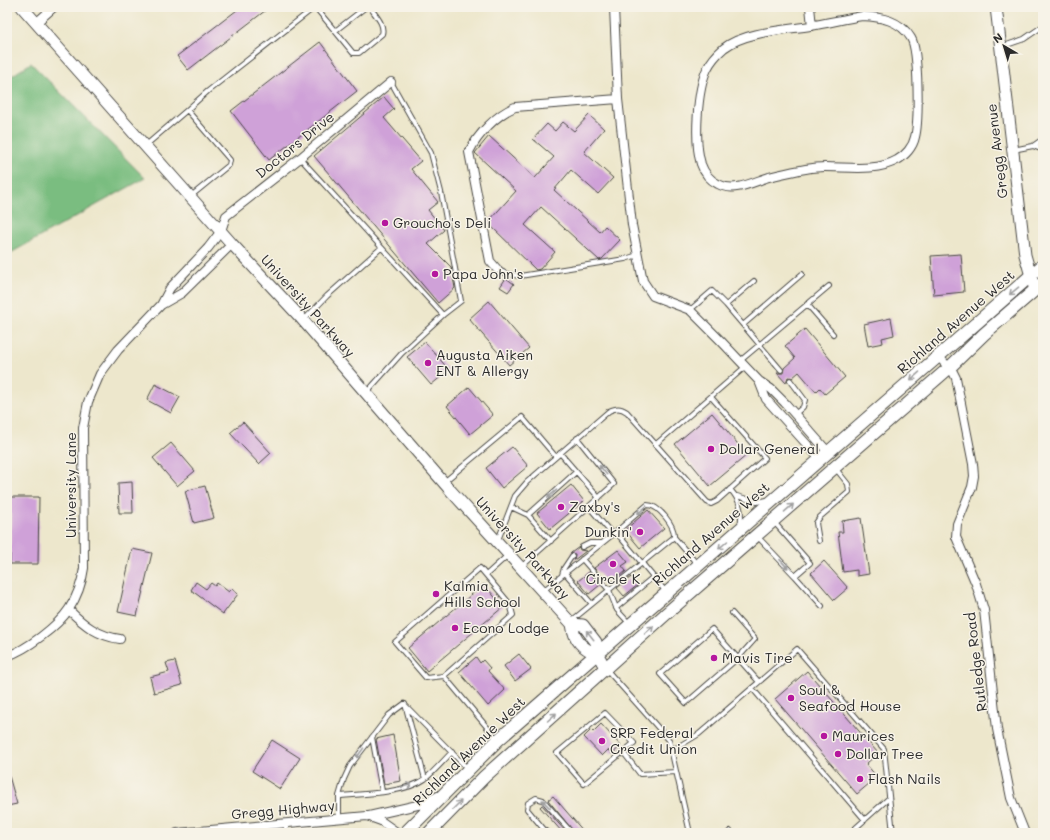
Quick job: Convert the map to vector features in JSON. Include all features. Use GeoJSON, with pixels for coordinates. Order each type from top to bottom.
{"type":"FeatureCollection","features":[{"type":"Feature","properties":{"kind":"main road","name":"Richland Avenue West"},"geometry":{"type":"LineString","coordinates":[[405,833],[498,740],[598,655],[780,493],[1031,277],[1043,265]]}},
{"type":"Feature","properties":{"kind":"main road","name":"Richland Avenue West"},"geometry":{"type":"LineString","coordinates":[[429,833],[484,777],[757,535],[949,368],[984,334],[1039,286]]}},
{"type":"Feature","properties":{"kind":"street"},"geometry":{"type":"LineString","coordinates":[[36,24],[54,7]]}},
{"type":"Feature","properties":{"kind":"street"},"geometry":{"type":"LineString","coordinates":[[614,7],[618,98],[632,225],[643,281],[653,296],[690,310],[758,381],[771,389],[795,414],[824,455]]}},
{"type":"Feature","properties":{"kind":"street"},"geometry":{"type":"LineString","coordinates":[[810,7],[812,26]]}},
{"type":"Feature","properties":{"kind":"street","name":"Gregg Avenue"},"geometry":{"type":"LineString","coordinates":[[996,7],[1025,255],[1031,277],[1039,286]]}},
{"type":"Feature","properties":{"kind":"street","name":"University Parkway"},"geometry":{"type":"LineString","coordinates":[[24,8],[36,24],[232,244],[304,321],[365,393],[508,555],[571,623],[582,625],[596,642],[598,655],[606,668]]}},
{"type":"Feature","properties":{"kind":"street"},"geometry":{"type":"LineString","coordinates":[[862,16],[883,17],[892,21],[906,31],[914,44],[917,60],[916,124],[915,137],[912,144],[898,160],[884,164],[857,168],[823,167],[780,174],[731,188],[718,184],[706,174],[700,162],[697,124],[700,89],[712,60],[724,48],[740,40],[812,26],[862,16]]}},
{"type":"Feature","properties":{"kind":"street","name":"Doctors Drive"},"geometry":{"type":"LineString","coordinates":[[221,231],[226,216],[300,158],[391,82]]}},
{"type":"Feature","properties":{"kind":"street"},"geometry":{"type":"LineString","coordinates":[[497,269],[490,261],[470,152],[475,141],[503,112],[515,107],[618,98]]}},
{"type":"Feature","properties":{"kind":"street","name":"University Lane"},"geometry":{"type":"LineString","coordinates":[[7,656],[42,636],[69,610],[79,589],[84,568],[82,440],[88,402],[92,389],[108,362],[161,305],[170,288],[208,248],[221,231]]}},
{"type":"Feature","properties":{"kind":"street","name":"University Lane"},"geometry":{"type":"LineString","coordinates":[[161,305],[182,293],[232,244]]}},
{"type":"Feature","properties":{"kind":"street","name":"Rutledge Road"},"geometry":{"type":"LineString","coordinates":[[938,356],[956,378],[973,464],[972,487],[957,524],[956,537],[976,584],[984,610],[997,728],[1011,798],[1025,833]]}},
{"type":"Feature","properties":{"kind":"street"},"geometry":{"type":"LineString","coordinates":[[758,381],[766,399],[824,455]]}},
{"type":"Feature","properties":{"kind":"street"},"geometry":{"type":"LineString","coordinates":[[69,610],[95,632],[109,638],[120,639]]}},
{"type":"Feature","properties":{"kind":"street","name":"Gregg Highway"},"geometry":{"type":"LineString","coordinates":[[177,833],[206,832],[286,822],[367,816],[422,804],[440,795],[458,780]]}},
{"type":"Feature","properties":{"kind":"street","name":"Gregg Highway"},"geometry":{"type":"LineString","coordinates":[[367,816],[381,820],[398,833]]}},
{"type":"Feature","properties":{"kind":"lane"},"geometry":{"type":"LineString","coordinates":[[145,146],[208,91],[315,7],[353,53],[359,53],[382,34],[384,30],[383,26],[370,7]]}},
{"type":"Feature","properties":{"kind":"lane"},"geometry":{"type":"LineString","coordinates":[[335,31],[366,7]]}},
{"type":"Feature","properties":{"kind":"lane"},"geometry":{"type":"LineString","coordinates":[[1000,47],[1024,40],[1043,26]]}},
{"type":"Feature","properties":{"kind":"lane"},"geometry":{"type":"LineString","coordinates":[[365,393],[402,353],[443,315],[461,301],[441,192],[431,153],[391,82]]}},
{"type":"Feature","properties":{"kind":"lane"},"geometry":{"type":"LineString","coordinates":[[187,110],[230,160],[229,164],[190,197]]}},
{"type":"Feature","properties":{"kind":"lane"},"geometry":{"type":"LineString","coordinates":[[1012,150],[1034,146],[1043,139]]}},
{"type":"Feature","properties":{"kind":"lane"},"geometry":{"type":"LineString","coordinates":[[1034,146],[1043,150]]}},
{"type":"Feature","properties":{"kind":"lane"},"geometry":{"type":"LineString","coordinates":[[300,158],[443,315]]}},
{"type":"Feature","properties":{"kind":"lane"},"geometry":{"type":"LineString","coordinates":[[304,321],[327,296],[382,248]]}},
{"type":"Feature","properties":{"kind":"lane"},"geometry":{"type":"LineString","coordinates":[[497,269],[507,274],[520,276],[625,259],[638,254]]}},
{"type":"Feature","properties":{"kind":"lane"},"geometry":{"type":"LineString","coordinates":[[743,325],[802,274]]}},
{"type":"Feature","properties":{"kind":"lane"},"geometry":{"type":"LineString","coordinates":[[726,305],[754,281]]}},
{"type":"Feature","properties":{"kind":"lane"},"geometry":{"type":"LineString","coordinates":[[655,445],[711,397],[759,345],[829,286]]}},
{"type":"Feature","properties":{"kind":"lane"},"geometry":{"type":"LineString","coordinates":[[690,310],[712,291],[726,305],[781,370]]}},
{"type":"Feature","properties":{"kind":"lane"},"geometry":{"type":"LineString","coordinates":[[807,304],[833,334]]}},
{"type":"Feature","properties":{"kind":"lane"},"geometry":{"type":"LineString","coordinates":[[790,380],[805,400],[803,407],[795,414]]}},
{"type":"Feature","properties":{"kind":"lane"},"geometry":{"type":"LineString","coordinates":[[497,542],[515,496],[527,482],[608,411],[622,408],[707,502],[711,504],[717,501],[765,458],[711,397]]}},
{"type":"Feature","properties":{"kind":"lane"},"geometry":{"type":"LineString","coordinates":[[444,482],[522,417],[576,472],[599,498]]}},
{"type":"Feature","properties":{"kind":"lane"},"geometry":{"type":"LineString","coordinates":[[520,568],[614,484],[577,438]]}},
{"type":"Feature","properties":{"kind":"lane"},"geometry":{"type":"LineString","coordinates":[[819,541],[816,523],[820,517],[849,492],[848,484],[835,467]]}},
{"type":"Feature","properties":{"kind":"lane"},"geometry":{"type":"LineString","coordinates":[[528,515],[576,472]]}},
{"type":"Feature","properties":{"kind":"lane"},"geometry":{"type":"LineString","coordinates":[[730,489],[737,496],[741,508],[739,530]]}},
{"type":"Feature","properties":{"kind":"lane"},"geometry":{"type":"LineString","coordinates":[[737,496],[757,502],[780,493]]}},
{"type":"Feature","properties":{"kind":"lane"},"geometry":{"type":"LineString","coordinates":[[542,592],[647,505],[658,509],[674,532],[674,537],[698,566]]}},
{"type":"Feature","properties":{"kind":"lane"},"geometry":{"type":"LineString","coordinates":[[511,507],[528,515],[551,541]]}},
{"type":"Feature","properties":{"kind":"lane"},"geometry":{"type":"LineString","coordinates":[[589,507],[642,562],[667,593]]}},
{"type":"Feature","properties":{"kind":"lane"},"geometry":{"type":"LineString","coordinates":[[773,521],[810,563],[795,576]]}},
{"type":"Feature","properties":{"kind":"lane"},"geometry":{"type":"LineString","coordinates":[[757,535],[822,606]]}},
{"type":"Feature","properties":{"kind":"lane"},"geometry":{"type":"LineString","coordinates":[[571,623],[642,562],[674,537]]}},
{"type":"Feature","properties":{"kind":"lane"},"geometry":{"type":"LineString","coordinates":[[582,547],[590,543],[602,543]]}},
{"type":"Feature","properties":{"kind":"lane"},"geometry":{"type":"LineString","coordinates":[[486,575],[508,555]]}},
{"type":"Feature","properties":{"kind":"lane"},"geometry":{"type":"LineString","coordinates":[[572,556],[564,568],[564,574],[592,604]]}},
{"type":"Feature","properties":{"kind":"lane"},"geometry":{"type":"LineString","coordinates":[[582,559],[609,590],[616,608],[630,625]]}},
{"type":"Feature","properties":{"kind":"lane"},"geometry":{"type":"LineString","coordinates":[[480,568],[510,604],[513,614],[444,676],[426,678],[395,642],[480,568]]}},
{"type":"Feature","properties":{"kind":"lane"},"geometry":{"type":"LineString","coordinates":[[616,608],[653,577]]}},
{"type":"Feature","properties":{"kind":"lane"},"geometry":{"type":"LineString","coordinates":[[732,613],[755,639],[738,658],[686,704],[660,674],[712,629],[738,658],[759,682]]}},
{"type":"Feature","properties":{"kind":"lane"},"geometry":{"type":"LineString","coordinates":[[671,751],[699,734],[797,649],[884,750],[893,833]]}},
{"type":"Feature","properties":{"kind":"lane"},"geometry":{"type":"LineString","coordinates":[[606,668],[669,740],[690,833]]}},
{"type":"Feature","properties":{"kind":"lane"},"geometry":{"type":"LineString","coordinates":[[444,676],[498,740]]}},
{"type":"Feature","properties":{"kind":"lane"},"geometry":{"type":"LineString","coordinates":[[752,688],[865,820]]}},
{"type":"Feature","properties":{"kind":"lane"},"geometry":{"type":"LineString","coordinates":[[339,818],[339,796],[350,766],[389,715],[404,704]]}},
{"type":"Feature","properties":{"kind":"lane"},"geometry":{"type":"LineString","coordinates":[[404,704],[469,770]]}},
{"type":"Feature","properties":{"kind":"lane"},"geometry":{"type":"LineString","coordinates":[[404,704],[425,779]]}},
{"type":"Feature","properties":{"kind":"lane"},"geometry":{"type":"LineString","coordinates":[[604,713],[634,743],[623,752],[584,784],[557,754],[604,713]]}},
{"type":"Feature","properties":{"kind":"lane"},"geometry":{"type":"LineString","coordinates":[[372,737],[382,791]]}},
{"type":"Feature","properties":{"kind":"lane"},"geometry":{"type":"LineString","coordinates":[[339,796],[382,791],[407,786],[425,779],[452,752]]}},
{"type":"Feature","properties":{"kind":"lane"},"geometry":{"type":"LineString","coordinates":[[623,752],[640,774],[676,772]]}},
{"type":"Feature","properties":{"kind":"lane"},"geometry":{"type":"LineString","coordinates":[[547,833],[527,809],[528,803],[536,798],[543,800],[572,833]]}},
{"type":"Feature","properties":{"kind":"lane"},"geometry":{"type":"LineString","coordinates":[[850,833],[889,798]]}},
{"type":"Feature","properties":{"kind":"lane"},"geometry":{"type":"LineString","coordinates":[[286,822],[286,833]]}},
{"type":"Feature","properties":{"kind":"green space"},"geometry":{"type":"Polygon","coordinates":[[[31,63],[145,178],[7,255],[7,79],[31,63]]]}},
{"type":"Feature","properties":{"kind":"building"},"geometry":{"type":"Polygon","coordinates":[[[241,7],[270,7],[188,70],[177,56],[241,7]]]}},
{"type":"Feature","properties":{"kind":"building"},"geometry":{"type":"Polygon","coordinates":[[[320,42],[357,91],[269,160],[231,111],[320,42]]]}},
{"type":"Feature","properties":{"kind":"building"},"geometry":{"type":"Polygon","coordinates":[[[384,97],[394,109],[384,118],[421,161],[411,169],[438,202],[428,210],[444,230],[428,244],[451,267],[455,288],[438,303],[314,156],[384,97]]]}},
{"type":"Feature","properties":{"kind":"building"},"geometry":{"type":"Polygon","coordinates":[[[589,115],[604,129],[584,152],[613,178],[598,194],[571,170],[554,190],[600,232],[605,226],[620,240],[602,259],[599,260],[541,207],[525,225],[555,252],[540,269],[536,270],[489,224],[488,222],[516,191],[475,153],[489,136],[535,178],[554,157],[533,139],[547,124],[555,131],[563,122],[574,131],[589,115]]]}},
{"type":"Feature","properties":{"kind":"building"},"geometry":{"type":"Polygon","coordinates":[[[961,254],[964,292],[934,295],[931,256],[961,254]]]}},
{"type":"Feature","properties":{"kind":"building"},"geometry":{"type":"Polygon","coordinates":[[[506,278],[514,284],[508,292],[500,287],[506,278]]]}},
{"type":"Feature","properties":{"kind":"building"},"geometry":{"type":"Polygon","coordinates":[[[489,301],[529,348],[509,365],[469,319],[489,301]]]}},
{"type":"Feature","properties":{"kind":"building"},"geometry":{"type":"Polygon","coordinates":[[[891,318],[894,335],[882,338],[883,343],[868,346],[864,324],[891,318]]]}},
{"type":"Feature","properties":{"kind":"building"},"geometry":{"type":"Polygon","coordinates":[[[805,329],[845,377],[825,394],[820,388],[816,392],[799,372],[792,378],[788,377],[786,383],[777,373],[783,373],[784,368],[795,358],[785,346],[805,329]]]}},
{"type":"Feature","properties":{"kind":"building","name":"Augusta Aiken ENT & Allergy"},"geometry":{"type":"Polygon","coordinates":[[[425,342],[449,370],[431,385],[407,357],[425,342]]]}},
{"type":"Feature","properties":{"kind":"building"},"geometry":{"type":"Polygon","coordinates":[[[155,384],[180,397],[171,413],[147,400],[155,384]]]}},
{"type":"Feature","properties":{"kind":"building"},"geometry":{"type":"Polygon","coordinates":[[[469,387],[493,415],[470,434],[447,406],[469,387]]]}},
{"type":"Feature","properties":{"kind":"building","name":"Dollar General"},"geometry":{"type":"Polygon","coordinates":[[[712,413],[747,455],[710,486],[675,444],[712,413]]]}},
{"type":"Feature","properties":{"kind":"building"},"geometry":{"type":"Polygon","coordinates":[[[243,422],[271,453],[259,464],[230,433],[243,422]]]}},
{"type":"Feature","properties":{"kind":"building"},"geometry":{"type":"Polygon","coordinates":[[[171,443],[195,471],[177,486],[153,458],[171,443]]]}},
{"type":"Feature","properties":{"kind":"building"},"geometry":{"type":"Polygon","coordinates":[[[512,447],[528,466],[502,488],[486,468],[512,447]]]}},
{"type":"Feature","properties":{"kind":"building"},"geometry":{"type":"Polygon","coordinates":[[[132,482],[133,513],[119,513],[118,483],[132,482]]]}},
{"type":"Feature","properties":{"kind":"building","name":"Zaxby's"},"geometry":{"type":"Polygon","coordinates":[[[571,485],[584,501],[550,529],[537,513],[571,485]]]}},
{"type":"Feature","properties":{"kind":"building"},"geometry":{"type":"Polygon","coordinates":[[[205,486],[214,518],[194,523],[185,491],[205,486]]]}},
{"type":"Feature","properties":{"kind":"building"},"geometry":{"type":"Polygon","coordinates":[[[11,497],[39,497],[38,564],[10,564],[11,497]]]}},
{"type":"Feature","properties":{"kind":"building","name":"Dunkin'"},"geometry":{"type":"Polygon","coordinates":[[[648,510],[664,528],[640,548],[625,530],[648,510]]]}},
{"type":"Feature","properties":{"kind":"building"},"geometry":{"type":"Polygon","coordinates":[[[861,518],[869,574],[857,576],[857,570],[843,572],[838,532],[843,532],[842,521],[861,518]]]}},
{"type":"Feature","properties":{"kind":"building"},"geometry":{"type":"Polygon","coordinates":[[[579,547],[580,550],[586,551],[574,560],[575,554],[571,553],[579,547]]]}},
{"type":"Feature","properties":{"kind":"building"},"geometry":{"type":"Polygon","coordinates":[[[132,549],[152,553],[137,616],[118,612],[132,549]]]}},
{"type":"Feature","properties":{"kind":"building","name":"Circle K"},"geometry":{"type":"Polygon","coordinates":[[[618,550],[628,562],[622,566],[626,571],[613,582],[609,577],[605,580],[594,568],[618,550]]]}},
{"type":"Feature","properties":{"kind":"building"},"geometry":{"type":"Polygon","coordinates":[[[824,561],[848,588],[834,600],[811,573],[824,561]]]}},
{"type":"Feature","properties":{"kind":"building"},"geometry":{"type":"Polygon","coordinates":[[[589,572],[600,585],[589,594],[578,581],[589,572]]]}},
{"type":"Feature","properties":{"kind":"building"},"geometry":{"type":"Polygon","coordinates":[[[631,577],[638,585],[624,596],[617,588],[631,577]]]}},
{"type":"Feature","properties":{"kind":"building"},"geometry":{"type":"Polygon","coordinates":[[[196,582],[206,589],[211,583],[215,586],[217,583],[229,592],[232,589],[238,594],[223,614],[191,590],[196,582]]]}},
{"type":"Feature","properties":{"kind":"building","name":"Econo Lodge"},"geometry":{"type":"Polygon","coordinates":[[[484,584],[503,607],[427,671],[408,648],[484,584]]]}},
{"type":"Feature","properties":{"kind":"building"},"geometry":{"type":"Polygon","coordinates":[[[519,654],[531,669],[515,681],[504,666],[519,654]]]}},
{"type":"Feature","properties":{"kind":"building"},"geometry":{"type":"Polygon","coordinates":[[[476,657],[480,663],[483,660],[490,668],[488,671],[505,690],[488,706],[459,672],[476,657]]]}},
{"type":"Feature","properties":{"kind":"building"},"geometry":{"type":"Polygon","coordinates":[[[175,661],[182,685],[154,693],[150,677],[169,672],[166,663],[175,661]]]}},
{"type":"Feature","properties":{"kind":"building"},"geometry":{"type":"Polygon","coordinates":[[[807,671],[878,753],[866,764],[877,777],[857,794],[775,699],[807,671]]]}},
{"type":"Feature","properties":{"kind":"building","name":"SRP Federal Credit Union"},"geometry":{"type":"Polygon","coordinates":[[[601,724],[621,746],[612,754],[608,750],[602,756],[584,737],[591,730],[593,732],[601,724]]]}},
{"type":"Feature","properties":{"kind":"building"},"geometry":{"type":"Polygon","coordinates":[[[393,735],[401,781],[384,784],[376,739],[393,735]]]}},
{"type":"Feature","properties":{"kind":"building"},"geometry":{"type":"Polygon","coordinates":[[[272,740],[300,758],[280,789],[252,771],[272,740]]]}},
{"type":"Feature","properties":{"kind":"building"},"geometry":{"type":"Polygon","coordinates":[[[7,776],[9,776],[17,804],[7,806],[7,776]]]}},
{"type":"Feature","properties":{"kind":"building"},"geometry":{"type":"Polygon","coordinates":[[[553,796],[585,833],[575,833],[548,800],[553,796]]]}},
{"type":"Feature","properties":{"kind":"building"},"geometry":{"type":"Polygon","coordinates":[[[542,805],[567,833],[563,833],[540,807],[542,805]]]}},
{"type":"Feature","properties":{"kind":"place","name":"Groucho's Deli"},"geometry":{"type":"Point","coordinates":[385,223]}},
{"type":"Feature","properties":{"kind":"place","name":"Papa John's"},"geometry":{"type":"Point","coordinates":[435,274]}},
{"type":"Feature","properties":{"kind":"place","name":"Augusta Aiken ENT & Allergy"},"geometry":{"type":"Point","coordinates":[428,363]}},
{"type":"Feature","properties":{"kind":"place","name":"Dollar General"},"geometry":{"type":"Point","coordinates":[711,449]}},
{"type":"Feature","properties":{"kind":"place","name":"Zaxby's"},"geometry":{"type":"Point","coordinates":[561,507]}},
{"type":"Feature","properties":{"kind":"place","name":"Dunkin'"},"geometry":{"type":"Point","coordinates":[640,532]}},
{"type":"Feature","properties":{"kind":"place","name":"Circle K"},"geometry":{"type":"Point","coordinates":[613,564]}},
{"type":"Feature","properties":{"kind":"place","name":"Kalmia Hills School"},"geometry":{"type":"Point","coordinates":[436,594]}},
{"type":"Feature","properties":{"kind":"place","name":"Econo Lodge"},"geometry":{"type":"Point","coordinates":[455,628]}},
{"type":"Feature","properties":{"kind":"place","name":"Mavis Tire"},"geometry":{"type":"Point","coordinates":[714,658]}},
{"type":"Feature","properties":{"kind":"place","name":"Soul & Seafood House"},"geometry":{"type":"Point","coordinates":[791,698]}},
{"type":"Feature","properties":{"kind":"place","name":"Maurices"},"geometry":{"type":"Point","coordinates":[824,736]}},
{"type":"Feature","properties":{"kind":"place","name":"SRP Federal Credit Union"},"geometry":{"type":"Point","coordinates":[602,741]}},
{"type":"Feature","properties":{"kind":"place","name":"Dollar Tree"},"geometry":{"type":"Point","coordinates":[838,754]}},
{"type":"Feature","properties":{"kind":"place","name":"Flash Nails"},"geometry":{"type":"Point","coordinates":[860,779]}}]}
